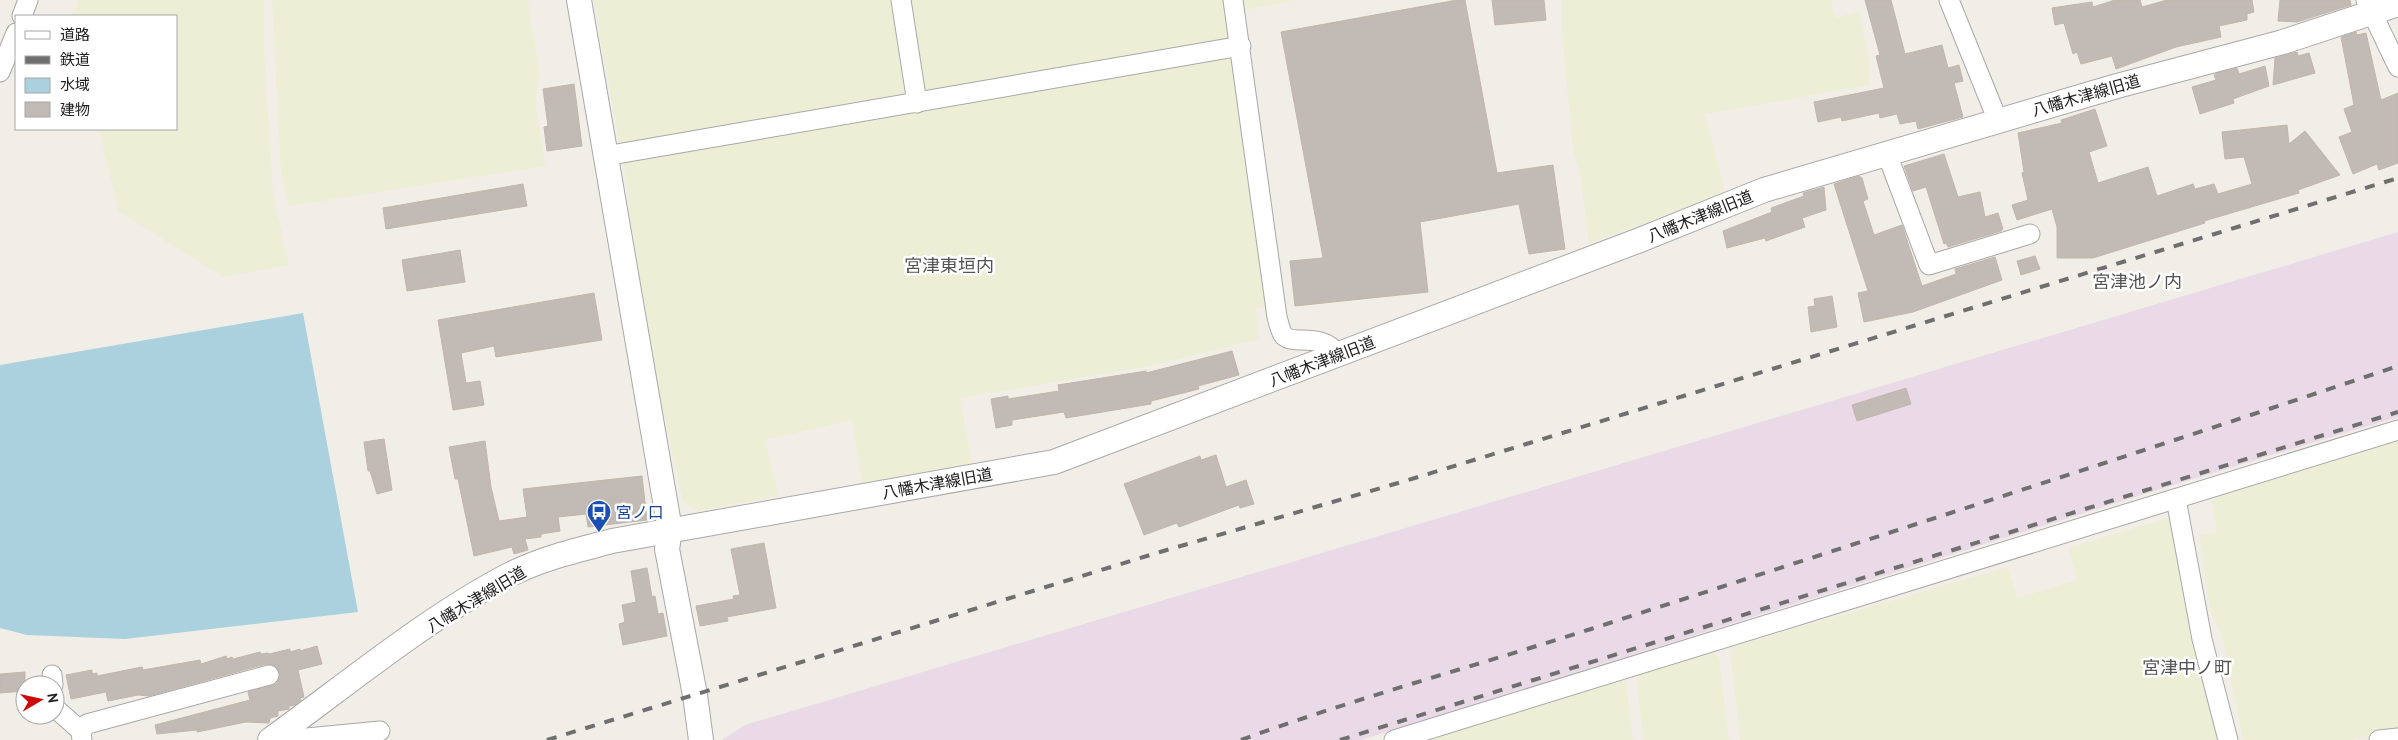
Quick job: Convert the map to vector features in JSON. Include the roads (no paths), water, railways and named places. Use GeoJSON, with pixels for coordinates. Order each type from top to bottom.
{"type":"FeatureCollection","features":[{"type":"Feature","properties":{"kind":"street"},"geometry":{"type":"LineString","coordinates":[[22,15],[28,0]]}},
{"type":"Feature","properties":{"kind":"street"},"geometry":{"type":"LineString","coordinates":[[579,0],[670,530],[667,548],[697,704],[701,740]]}},
{"type":"Feature","properties":{"kind":"street"},"geometry":{"type":"LineString","coordinates":[[901,0],[917,103]]}},
{"type":"Feature","properties":{"kind":"street"},"geometry":{"type":"LineString","coordinates":[[1233,0],[1241,46],[1277,317],[1281,331],[1285,337],[1291,339],[1314,340],[1332,345],[1339,354]]}},
{"type":"Feature","properties":{"kind":"street"},"geometry":{"type":"LineString","coordinates":[[1949,0],[1998,121]]}},
{"type":"Feature","properties":{"kind":"street","name":"八幡木津線旧道"},"geometry":{"type":"LineString","coordinates":[[270,740],[449,611],[512,574],[561,554],[612,541],[670,530],[1054,462],[1640,240],[1764,190],[2117,86],[2283,42],[2369,6],[2398,4]]}},
{"type":"Feature","properties":{"kind":"street"},"geometry":{"type":"LineString","coordinates":[[2369,6],[2398,67]]}},
{"type":"Feature","properties":{"kind":"street"},"geometry":{"type":"LineString","coordinates":[[0,72],[15,35]]}},
{"type":"Feature","properties":{"kind":"street"},"geometry":{"type":"LineString","coordinates":[[605,156],[1241,46]]}},
{"type":"Feature","properties":{"kind":"street"},"geometry":{"type":"LineString","coordinates":[[1888,154],[1929,265],[2030,234]]}},
{"type":"Feature","properties":{"kind":"street"},"geometry":{"type":"LineString","coordinates":[[1394,740],[2398,430]]}},
{"type":"Feature","properties":{"kind":"street"},"geometry":{"type":"LineString","coordinates":[[2176,499],[2202,639],[2228,740]]}},
{"type":"Feature","properties":{"kind":"street"},"geometry":{"type":"LineString","coordinates":[[65,718],[82,735],[86,724],[269,675]]}},
{"type":"Feature","properties":{"kind":"street"},"geometry":{"type":"LineString","coordinates":[[286,740],[380,731]]}},
{"type":"Feature","properties":{"kind":"street"},"geometry":{"type":"LineString","coordinates":[[2380,740],[2398,738]]}},
{"type":"Feature","properties":{"kind":"water"},"geometry":{"type":"Polygon","coordinates":[[[303,313],[358,612],[125,639],[27,635],[0,628],[0,365],[303,313]]]}},
{"type":"Feature","properties":{"kind":"railway"},"geometry":{"type":"LineString","coordinates":[[547,740],[1160,552],[1405,481],[2398,178]]}},
{"type":"Feature","properties":{"kind":"railway"},"geometry":{"type":"LineString","coordinates":[[1241,740],[1328,710],[1591,629],[2398,366]]}},
{"type":"Feature","properties":{"kind":"railway"},"geometry":{"type":"LineString","coordinates":[[1340,740],[2398,412]]}},
{"type":"Feature","properties":{"kind":"place","name":"宮ノ口"},"geometry":{"type":"Point","coordinates":[599,533]}},
{"type":"Feature","properties":{"kind":"district","name":"宮津東垣内"},"geometry":{"type":"Point","coordinates":[949,266]}},
{"type":"Feature","properties":{"kind":"district","name":"宮津池ノ内"},"geometry":{"type":"Point","coordinates":[2137,282]}},
{"type":"Feature","properties":{"kind":"district","name":"宮津中ノ町"},"geometry":{"type":"Point","coordinates":[2187,668]}}]}
